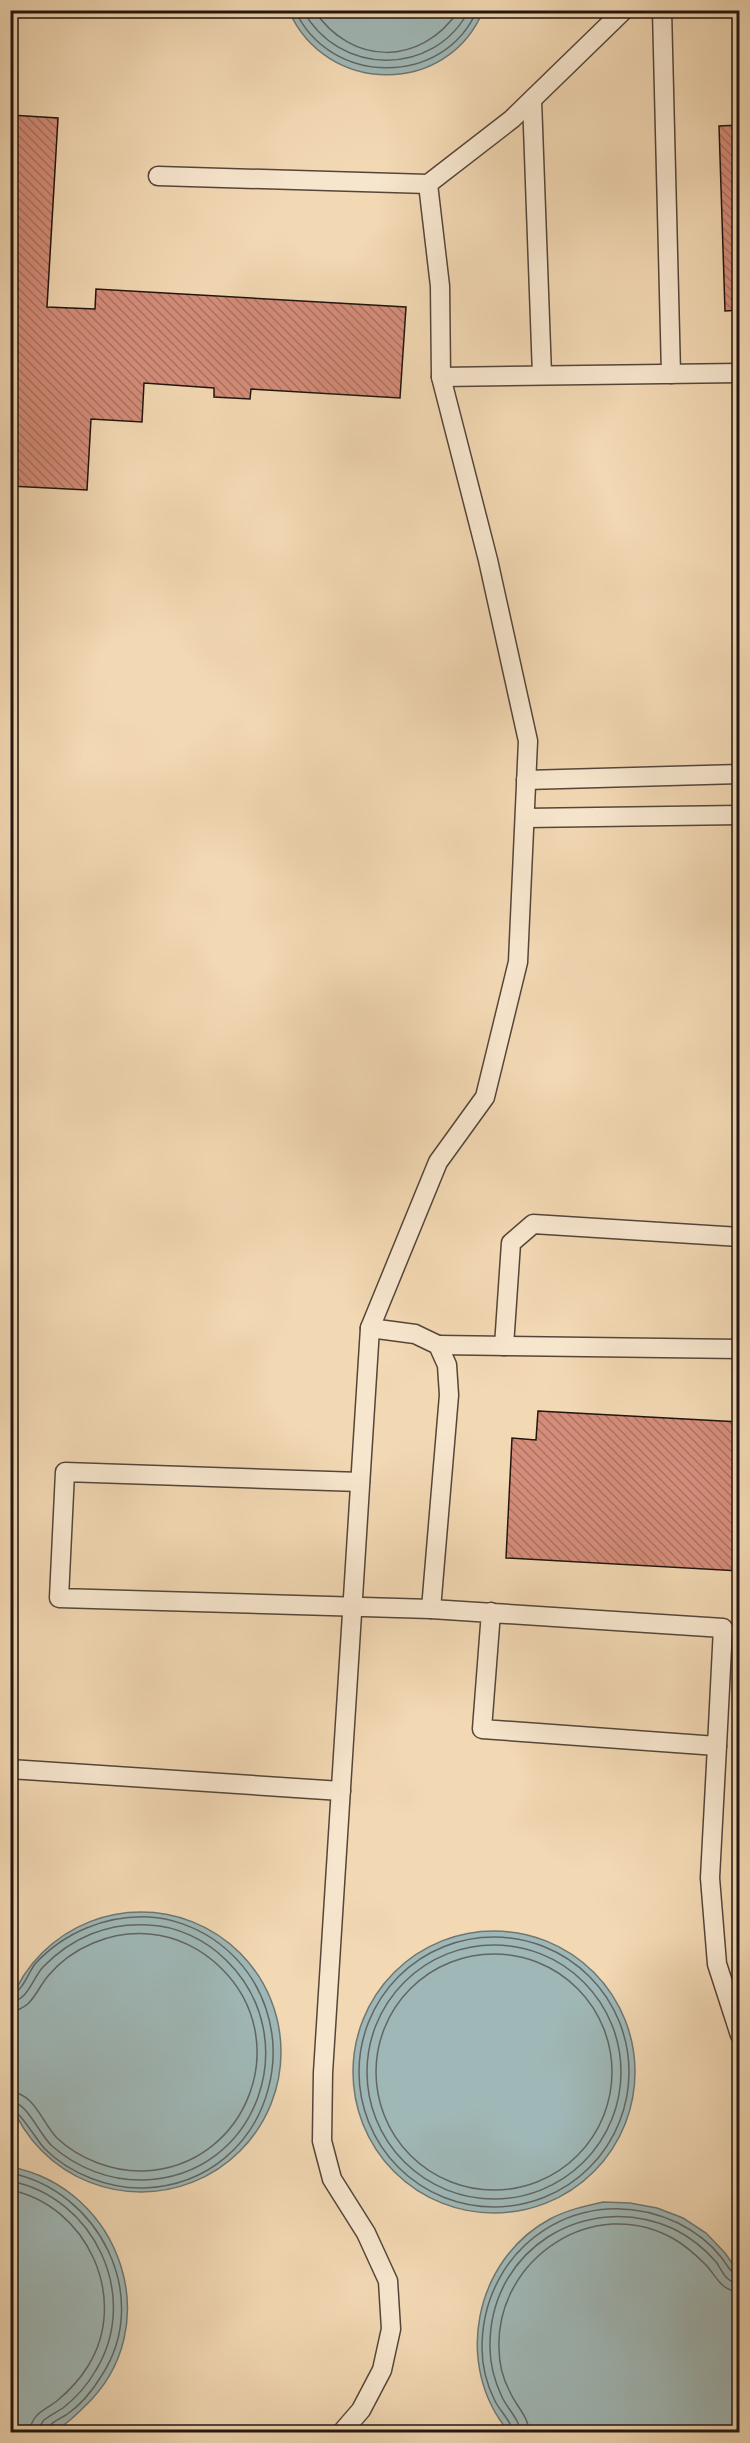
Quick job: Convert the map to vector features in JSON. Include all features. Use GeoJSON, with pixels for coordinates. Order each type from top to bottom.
{"type":"FeatureCollection","features":[{"type":"Feature","properties":{"kind":"lane"},"geometry":{"type":"LineString","coordinates":[[158,176],[428,184],[512,119],[624,10]]}},
{"type":"Feature","properties":{"kind":"lane"},"geometry":{"type":"LineString","coordinates":[[662,10],[671,374]]}},
{"type":"Feature","properties":{"kind":"lane"},"geometry":{"type":"LineString","coordinates":[[532,100],[542,375]]}},
{"type":"Feature","properties":{"kind":"lane"},"geometry":{"type":"LineString","coordinates":[[342,2433],[362,2410],[382,2370],[391,2329],[388,2281],[366,2233],[332,2179],[322,2141],[323,2073],[370,1328],[438,1162],[485,1097],[518,962],[528,741],[488,560],[441,377],[440,286],[428,184]]}},
{"type":"Feature","properties":{"kind":"lane"},"geometry":{"type":"LineString","coordinates":[[441,377],[740,374]]}},
{"type":"Feature","properties":{"kind":"lane"},"geometry":{"type":"LineString","coordinates":[[526,780],[740,774]]}},
{"type":"Feature","properties":{"kind":"lane"},"geometry":{"type":"LineString","coordinates":[[525,818],[740,815]]}},
{"type":"Feature","properties":{"kind":"lane"},"geometry":{"type":"LineString","coordinates":[[504,1346],[511,1244],[533,1224],[740,1237]]}},
{"type":"Feature","properties":{"kind":"lane"},"geometry":{"type":"LineString","coordinates":[[370,1328],[415,1334],[438,1345],[740,1349]]}},
{"type":"Feature","properties":{"kind":"lane"},"geometry":{"type":"LineString","coordinates":[[431,1609],[448,1395],[447,1365],[438,1345]]}},
{"type":"Feature","properties":{"kind":"lane"},"geometry":{"type":"LineString","coordinates":[[360,1482],[64,1472],[59,1598],[431,1609],[723,1628],[710,1878],[717,1964],[740,2035]]}},
{"type":"Feature","properties":{"kind":"lane"},"geometry":{"type":"LineString","coordinates":[[491,1612],[482,1729],[717,1746]]}},
{"type":"Feature","properties":{"kind":"lane"},"geometry":{"type":"LineString","coordinates":[[10,1769],[341,1791]]}},
{"type":"Feature","properties":{"kind":"water"},"geometry":{"type":"Polygon","coordinates":[[[289,11],[483,11],[466,39],[443,59],[416,71],[386,75],[357,71],[330,59],[306,39],[289,11]]]}},
{"type":"Feature","properties":{"kind":"water"},"geometry":{"type":"Polygon","coordinates":[[[141,1912],[168,1915],[195,1923],[219,1936],[240,1953],[257,1974],[270,1998],[278,2025],[281,2052],[278,2079],[270,2106],[257,2130],[240,2151],[219,2168],[195,2181],[168,2189],[141,2192],[114,2189],[87,2181],[63,2168],[42,2151],[25,2130],[12,2106],[4,2079],[1,2052],[4,2025],[12,1998],[25,1974],[42,1953],[63,1936],[87,1923],[114,1915],[141,1912]]]}},
{"type":"Feature","properties":{"kind":"water"},"geometry":{"type":"Polygon","coordinates":[[[494,1931],[521,1934],[548,1942],[572,1955],[594,1972],[611,1994],[624,2018],[632,2045],[635,2072],[632,2099],[624,2126],[611,2150],[594,2172],[572,2189],[548,2202],[521,2210],[494,2213],[467,2210],[440,2202],[416,2189],[394,2172],[377,2150],[364,2126],[356,2099],[353,2072],[356,2045],[364,2018],[377,1994],[394,1972],[416,1955],[440,1942],[467,1934],[494,1931]]]}},
{"type":"Feature","properties":{"kind":"water"},"geometry":{"type":"Polygon","coordinates":[[[11,2167],[49,2180],[81,2202],[105,2231],[121,2265],[127,2302],[124,2339],[110,2375],[72,2419],[57,2429],[42,2433],[11,2432],[11,2167]]]}},
{"type":"Feature","properties":{"kind":"water"},"geometry":{"type":"Polygon","coordinates":[[[603,2202],[630,2203],[657,2208],[683,2218],[706,2233],[725,2253],[739,2273],[739,2415],[727,2432],[509,2432],[492,2406],[481,2377],[477,2346],[480,2316],[489,2287],[504,2260],[524,2237],[556,2216],[603,2202]]]}},
{"type":"Feature","properties":{"kind":"building"},"geometry":{"type":"Polygon","coordinates":[[[10,115],[58,118],[47,307],[95,309],[96,289],[406,307],[400,398],[251,389],[250,399],[214,397],[214,388],[144,383],[142,422],[91,419],[87,490],[10,486],[10,115]]]}},
{"type":"Feature","properties":{"kind":"building"},"geometry":{"type":"Polygon","coordinates":[[[740,125],[740,310],[725,311],[719,126],[740,125]]]}},
{"type":"Feature","properties":{"kind":"building"},"geometry":{"type":"Polygon","coordinates":[[[538,1411],[740,1422],[740,1571],[506,1558],[512,1438],[536,1440],[538,1411]]]}}]}
